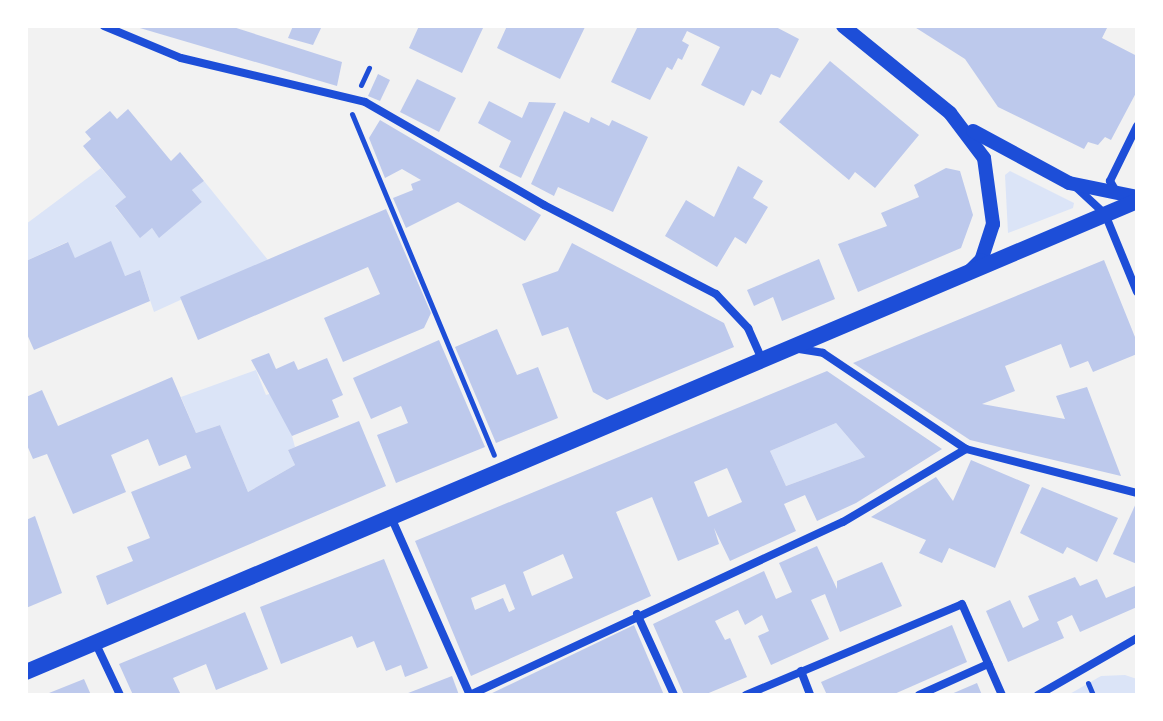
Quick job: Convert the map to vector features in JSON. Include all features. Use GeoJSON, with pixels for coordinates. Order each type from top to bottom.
{"type":"FeatureCollection","features":[{"type":"Feature","properties":{"kind":"main road"},"geometry":{"type":"LineString","coordinates":[[26,672],[390,517],[798,349],[1105,214],[1132,198]]}},
{"type":"Feature","properties":{"kind":"street"},"geometry":{"type":"LineString","coordinates":[[104,26],[181,58],[355,98],[544,205],[716,294],[748,328],[764,363]]}},
{"type":"Feature","properties":{"kind":"street"},"geometry":{"type":"LineString","coordinates":[[843,26],[963,125],[1069,183],[1105,214],[1137,292]]}},
{"type":"Feature","properties":{"kind":"street"},"geometry":{"type":"LineString","coordinates":[[963,125],[975,140],[990,177],[993,224],[981,260],[967,275]]}},
{"type":"Feature","properties":{"kind":"street"},"geometry":{"type":"LineString","coordinates":[[1132,198],[1110,181],[1137,126]]}},
{"type":"Feature","properties":{"kind":"street"},"geometry":{"type":"LineString","coordinates":[[1069,183],[1132,198]]}},
{"type":"Feature","properties":{"kind":"street"},"geometry":{"type":"LineString","coordinates":[[798,349],[823,353],[966,449],[1137,493]]}},
{"type":"Feature","properties":{"kind":"street"},"geometry":{"type":"LineString","coordinates":[[390,517],[470,695],[637,614],[843,522],[966,449]]}},
{"type":"Feature","properties":{"kind":"street"},"geometry":{"type":"LineString","coordinates":[[746,695],[962,604],[1002,695]]}},
{"type":"Feature","properties":{"kind":"street"},"geometry":{"type":"LineString","coordinates":[[637,614],[674,695]]}},
{"type":"Feature","properties":{"kind":"street"},"geometry":{"type":"LineString","coordinates":[[1038,695],[1137,638]]}},
{"type":"Feature","properties":{"kind":"street"},"geometry":{"type":"LineString","coordinates":[[95,642],[120,695]]}},
{"type":"Feature","properties":{"kind":"street"},"geometry":{"type":"LineString","coordinates":[[919,695],[988,664]]}},
{"type":"Feature","properties":{"kind":"street"},"geometry":{"type":"LineString","coordinates":[[801,671],[810,695]]}},
{"type":"Feature","properties":{"kind":"path"},"geometry":{"type":"LineString","coordinates":[[355,98],[352,115],[501,471]]}},
{"type":"Feature","properties":{"kind":"path"},"geometry":{"type":"LineString","coordinates":[[1087,682],[1093,695]]}},
{"type":"Feature","properties":{"kind":"shaded area"},"geometry":{"type":"Polygon","coordinates":[[[101,168],[126,197],[115,207],[140,237],[152,228],[159,237],[202,202],[192,190],[204,181],[268,260],[154,312],[140,270],[125,276],[75,258],[67,242],[26,261],[26,224],[101,168]]]}},
{"type":"Feature","properties":{"kind":"shaded area"},"geometry":{"type":"Polygon","coordinates":[[[1010,171],[1074,203],[1073,208],[1008,233],[1005,175],[1010,171]]]}},
{"type":"Feature","properties":{"kind":"shaded area"},"geometry":{"type":"Polygon","coordinates":[[[256,370],[266,395],[273,393],[292,436],[295,447],[288,450],[295,465],[248,492],[220,425],[196,433],[181,397],[256,370]]]}},
{"type":"Feature","properties":{"kind":"shaded area"},"geometry":{"type":"Polygon","coordinates":[[[836,423],[865,457],[786,486],[770,451],[836,423]]]}},
{"type":"Feature","properties":{"kind":"shaded area"},"geometry":{"type":"Polygon","coordinates":[[[1125,675],[1137,679],[1137,695],[1068,695],[1101,676],[1125,675]]]}},
{"type":"Feature","properties":{"kind":"building"},"geometry":{"type":"Polygon","coordinates":[[[133,26],[230,26],[342,62],[337,86],[133,26]]]}},
{"type":"Feature","properties":{"kind":"building"},"geometry":{"type":"Polygon","coordinates":[[[293,26],[322,26],[313,45],[288,38],[293,26]]]}},
{"type":"Feature","properties":{"kind":"building"},"geometry":{"type":"Polygon","coordinates":[[[419,26],[483,28],[462,73],[409,48],[419,26]]]}},
{"type":"Feature","properties":{"kind":"building"},"geometry":{"type":"Polygon","coordinates":[[[507,26],[593,26],[585,27],[560,79],[497,48],[507,26]]]}},
{"type":"Feature","properties":{"kind":"building"},"geometry":{"type":"Polygon","coordinates":[[[638,26],[774,26],[799,39],[780,78],[771,74],[761,95],[752,90],[744,106],[701,85],[720,47],[687,31],[682,41],[689,45],[682,60],[678,58],[672,70],[667,67],[650,100],[611,82],[638,26]]]}},
{"type":"Feature","properties":{"kind":"building"},"geometry":{"type":"Polygon","coordinates":[[[913,26],[1108,26],[1102,38],[1137,56],[1137,91],[1111,140],[1105,137],[1098,145],[1088,142],[1084,149],[998,107],[965,59],[913,26]]]}},
{"type":"Feature","properties":{"kind":"building"},"geometry":{"type":"Polygon","coordinates":[[[830,61],[919,135],[875,188],[855,172],[849,180],[779,122],[830,61]]]}},
{"type":"Feature","properties":{"kind":"building"},"geometry":{"type":"Polygon","coordinates":[[[378,74],[390,80],[380,101],[368,96],[378,74]]]}},
{"type":"Feature","properties":{"kind":"building"},"geometry":{"type":"Polygon","coordinates":[[[417,79],[456,98],[439,132],[400,112],[417,79]]]}},
{"type":"Feature","properties":{"kind":"building"},"geometry":{"type":"Polygon","coordinates":[[[489,101],[522,118],[529,102],[556,103],[521,178],[499,167],[511,141],[478,123],[489,101]]]}},
{"type":"Feature","properties":{"kind":"building"},"geometry":{"type":"Polygon","coordinates":[[[128,109],[171,161],[180,152],[204,181],[192,190],[202,202],[159,238],[152,228],[140,238],[115,206],[126,197],[83,146],[91,139],[85,132],[110,111],[117,119],[128,109]]]}},
{"type":"Feature","properties":{"kind":"building"},"geometry":{"type":"Polygon","coordinates":[[[564,111],[589,123],[591,117],[609,126],[612,120],[648,137],[613,212],[558,187],[554,196],[531,184],[564,111]]]}},
{"type":"Feature","properties":{"kind":"building"},"geometry":{"type":"Polygon","coordinates":[[[380,120],[541,215],[525,241],[458,202],[406,228],[393,198],[413,190],[411,184],[421,180],[402,169],[385,178],[369,138],[380,120]]]}},
{"type":"Feature","properties":{"kind":"building"},"geometry":{"type":"Polygon","coordinates":[[[738,166],[763,181],[753,198],[768,207],[746,244],[735,237],[717,267],[665,236],[686,200],[714,217],[738,166]]]}},
{"type":"Feature","properties":{"kind":"building"},"geometry":{"type":"Polygon","coordinates":[[[946,168],[960,171],[973,215],[961,248],[858,292],[838,244],[887,226],[881,213],[919,197],[914,185],[946,168]]]}},
{"type":"Feature","properties":{"kind":"building"},"geometry":{"type":"Polygon","coordinates":[[[386,209],[431,313],[424,328],[343,362],[324,318],[380,294],[368,267],[198,340],[180,297],[386,209]]]}},
{"type":"Feature","properties":{"kind":"building"},"geometry":{"type":"Polygon","coordinates":[[[111,241],[125,276],[140,270],[150,301],[34,350],[26,332],[26,261],[68,242],[75,258],[111,241]]]}},
{"type":"Feature","properties":{"kind":"building"},"geometry":{"type":"Polygon","coordinates":[[[572,243],[724,323],[734,347],[607,400],[593,392],[568,327],[542,336],[522,284],[558,271],[572,243]]]}},
{"type":"Feature","properties":{"kind":"building"},"geometry":{"type":"Polygon","coordinates":[[[819,259],[835,299],[782,321],[773,297],[754,306],[747,290],[819,259]]]}},
{"type":"Feature","properties":{"kind":"building"},"geometry":{"type":"Polygon","coordinates":[[[1104,260],[1137,342],[1137,354],[1093,372],[1088,361],[1070,368],[1061,344],[1005,366],[1015,391],[982,404],[1065,419],[1056,396],[1087,387],[1121,476],[970,440],[853,363],[1104,260]]]}},
{"type":"Feature","properties":{"kind":"building"},"geometry":{"type":"Polygon","coordinates":[[[497,329],[517,375],[538,367],[558,418],[496,443],[455,347],[497,329]]]}},
{"type":"Feature","properties":{"kind":"building"},"geometry":{"type":"Polygon","coordinates":[[[439,340],[485,447],[396,483],[377,435],[408,423],[401,406],[371,419],[353,378],[439,340]]]}},
{"type":"Feature","properties":{"kind":"building"},"geometry":{"type":"Polygon","coordinates":[[[269,353],[276,369],[294,361],[298,370],[327,358],[343,395],[332,400],[339,417],[292,436],[251,360],[269,353]]]}},
{"type":"Feature","properties":{"kind":"building"},"geometry":{"type":"Polygon","coordinates":[[[827,371],[942,449],[856,503],[817,521],[805,495],[784,504],[796,531],[730,561],[714,528],[719,544],[678,561],[652,497],[616,512],[651,596],[471,676],[415,541],[827,371]],[[836,423],[770,451],[786,486],[865,457],[836,423]],[[727,468],[694,482],[708,517],[742,502],[727,468]],[[563,554],[523,572],[532,596],[573,578],[563,554]],[[505,584],[471,598],[475,610],[503,598],[509,612],[515,609],[505,584]]]}},
{"type":"Feature","properties":{"kind":"building"},"geometry":{"type":"Polygon","coordinates":[[[172,377],[196,433],[220,425],[248,492],[295,465],[288,450],[359,421],[386,486],[107,605],[96,576],[133,561],[127,547],[150,538],[131,492],[191,468],[186,455],[159,466],[148,439],[111,455],[126,492],[73,514],[47,454],[33,459],[26,443],[26,397],[42,390],[58,426],[172,377]]]}},
{"type":"Feature","properties":{"kind":"building"},"geometry":{"type":"Polygon","coordinates":[[[971,460],[1030,485],[995,568],[949,548],[942,563],[919,553],[926,540],[871,517],[936,477],[953,501],[971,460]]]}},
{"type":"Feature","properties":{"kind":"building"},"geometry":{"type":"Polygon","coordinates":[[[1042,487],[1118,518],[1097,562],[1067,547],[1063,554],[1020,533],[1042,487]]]}},
{"type":"Feature","properties":{"kind":"building"},"geometry":{"type":"Polygon","coordinates":[[[1137,501],[1137,564],[1113,554],[1137,501]]]}},
{"type":"Feature","properties":{"kind":"building"},"geometry":{"type":"Polygon","coordinates":[[[35,516],[62,593],[26,608],[26,520],[35,516]]]}},
{"type":"Feature","properties":{"kind":"building"},"geometry":{"type":"Polygon","coordinates":[[[817,546],[837,589],[837,581],[882,562],[902,606],[840,632],[825,594],[811,600],[829,639],[771,665],[758,636],[769,631],[762,615],[745,625],[738,610],[715,621],[725,640],[730,638],[747,677],[704,695],[684,695],[653,624],[764,571],[776,599],[792,592],[779,563],[817,546]]]}},
{"type":"Feature","properties":{"kind":"building"},"geometry":{"type":"Polygon","coordinates":[[[384,559],[428,668],[405,677],[401,665],[386,671],[374,641],[357,648],[352,636],[281,664],[260,607],[384,559]]]}},
{"type":"Feature","properties":{"kind":"building"},"geometry":{"type":"Polygon","coordinates":[[[1075,577],[1080,586],[1097,579],[1106,598],[1135,586],[1137,607],[1080,632],[1072,615],[1057,622],[1064,638],[1008,662],[986,611],[1010,600],[1023,628],[1039,620],[1028,596],[1075,577]]]}},
{"type":"Feature","properties":{"kind":"building"},"geometry":{"type":"Polygon","coordinates":[[[245,612],[268,669],[216,690],[206,664],[173,678],[181,695],[133,695],[119,664],[245,612]]]}},
{"type":"Feature","properties":{"kind":"building"},"geometry":{"type":"Polygon","coordinates":[[[634,625],[664,695],[488,695],[634,625]]]}},
{"type":"Feature","properties":{"kind":"building"},"geometry":{"type":"Polygon","coordinates":[[[952,625],[967,662],[892,695],[827,695],[821,682],[952,625]]]}},
{"type":"Feature","properties":{"kind":"building"},"geometry":{"type":"Polygon","coordinates":[[[452,676],[459,695],[403,695],[452,676]]]}},
{"type":"Feature","properties":{"kind":"building"},"geometry":{"type":"Polygon","coordinates":[[[84,679],[91,695],[44,695],[84,679]]]}},
{"type":"Feature","properties":{"kind":"building"},"geometry":{"type":"Polygon","coordinates":[[[977,683],[982,695],[949,695],[977,683]]]}}]}
